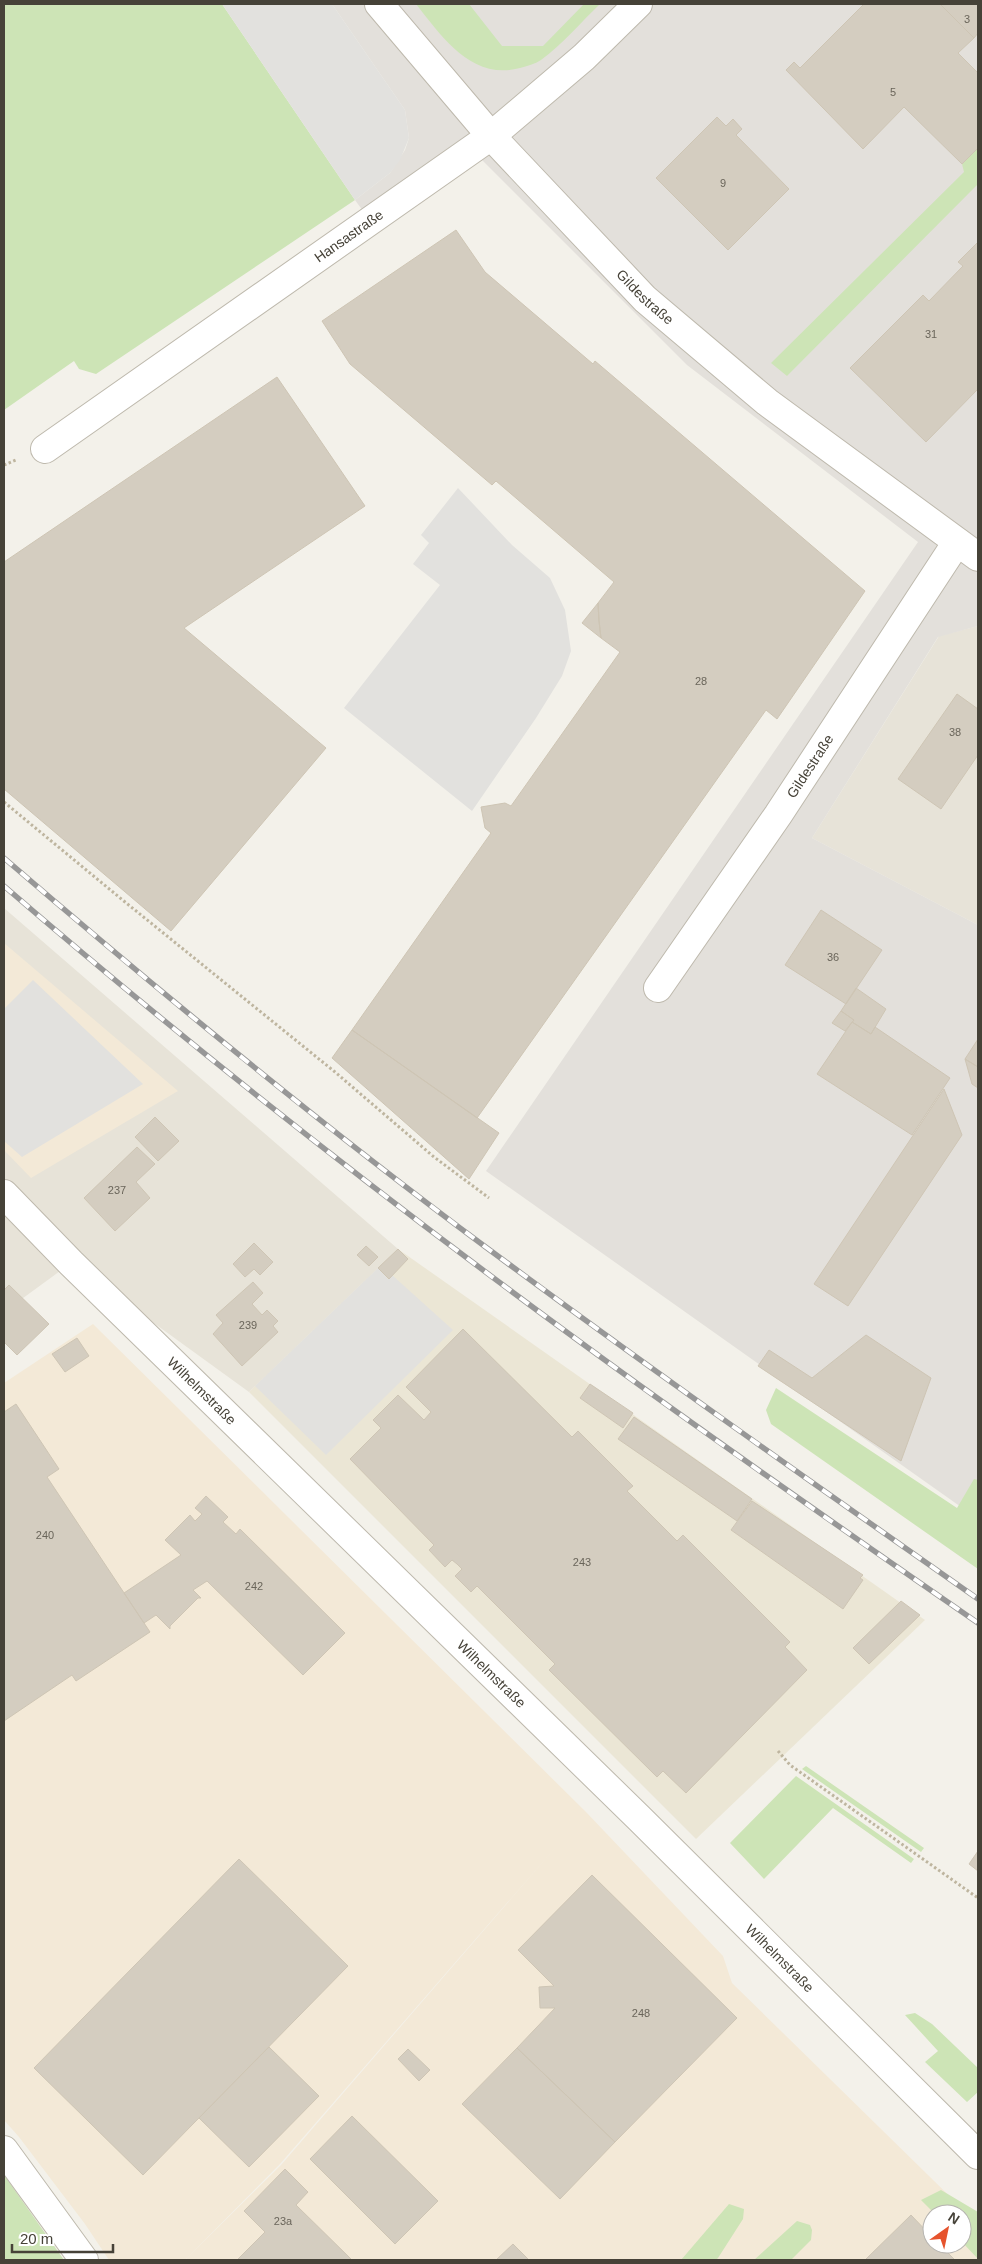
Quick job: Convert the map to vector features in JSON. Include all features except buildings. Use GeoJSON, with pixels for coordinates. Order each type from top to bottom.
{"type":"FeatureCollection","features":[{"type":"Feature","properties":{"kind":"street","name":"Gildestraße"},"geometry":{"type":"LineString","coordinates":[[379,4],[491,136],[645,300],[768,402],[968,549],[778,815],[658,988]]}},
{"type":"Feature","properties":{"kind":"street","name":"Hansastraße"},"geometry":{"type":"LineString","coordinates":[[45,449],[491,136],[584,57],[638,4]]}},
{"type":"Feature","properties":{"kind":"street","name":"Wilhelmstraße"},"geometry":{"type":"LineString","coordinates":[[4,1194],[71,1263],[647,1826],[978,2155]]}},
{"type":"Feature","properties":{"kind":"street"},"geometry":{"type":"LineString","coordinates":[[4,2150],[84,2260]]}},
{"type":"Feature","properties":{"kind":"path"},"geometry":{"type":"LineString","coordinates":[[4,802],[335,1072],[434,1157],[489,1198]]}},
{"type":"Feature","properties":{"kind":"path"},"geometry":{"type":"LineString","coordinates":[[778,1752],[790,1765],[978,1898]]}},
{"type":"Feature","properties":{"kind":"shaded area"},"geometry":{"type":"Polygon","coordinates":[[[222,4],[332,4],[405,110],[409,138],[400,160],[390,173],[355,200],[222,4]]]}},
{"type":"Feature","properties":{"kind":"shaded area"},"geometry":{"type":"Polygon","coordinates":[[[332,4],[978,4],[978,626],[938,637],[812,838],[978,925],[978,1519],[486,1171],[918,542],[687,365],[464,142],[363,211],[355,200],[390,173],[405,150],[409,138],[405,110],[332,4]]]}},
{"type":"Feature","properties":{"kind":"shaded area"},"geometry":{"type":"Polygon","coordinates":[[[458,488],[512,545],[550,578],[565,610],[571,651],[562,676],[536,718],[472,811],[344,708],[440,585],[413,564],[429,543],[421,535],[458,488]]]}},
{"type":"Feature","properties":{"kind":"shaded area"},"geometry":{"type":"Polygon","coordinates":[[[978,626],[978,925],[812,838],[939,636],[978,626]]]}},
{"type":"Feature","properties":{"kind":"shaded area"},"geometry":{"type":"Polygon","coordinates":[[[4,908],[398,1249],[249,1392],[71,1263],[4,1312],[4,908]]]}},
{"type":"Feature","properties":{"kind":"shaded area"},"geometry":{"type":"Polygon","coordinates":[[[4,943],[178,1091],[31,1178],[4,1150],[4,943]]]}},
{"type":"Feature","properties":{"kind":"shaded area"},"geometry":{"type":"Polygon","coordinates":[[[33,980],[143,1084],[22,1157],[4,1141],[4,1009],[33,980]]]}},
{"type":"Feature","properties":{"kind":"shaded area"},"geometry":{"type":"Polygon","coordinates":[[[398,1249],[925,1620],[696,1839],[249,1392],[398,1249]]]}},
{"type":"Feature","properties":{"kind":"shaded area"},"geometry":{"type":"Polygon","coordinates":[[[378,1268],[388,1279],[392,1275],[453,1330],[326,1455],[255,1386],[378,1268]]]}},
{"type":"Feature","properties":{"kind":"shaded area"},"geometry":{"type":"Polygon","coordinates":[[[93,1324],[586,1812],[723,1956],[732,1983],[958,2204],[922,2204],[922,2254],[972,2254],[972,2218],[978,2224],[978,2260],[109,2260],[85,2224],[4,2120],[4,1383],[93,1324]],[[561,1841],[280,2164],[186,2259],[281,2165],[561,1841]]]}},
{"type":"Feature","properties":{"kind":"green space"},"geometry":{"type":"Polygon","coordinates":[[[4,4],[222,4],[355,200],[96,374],[79,369],[74,361],[4,410],[4,4]]]}},
{"type":"Feature","properties":{"kind":"green space"},"geometry":{"type":"Polygon","coordinates":[[[416,4],[469,4],[502,46],[543,46],[584,4],[600,4],[541,60],[520,68],[503,70],[487,68],[473,62],[460,53],[436,30],[416,4]]]}},
{"type":"Feature","properties":{"kind":"green space"},"geometry":{"type":"Polygon","coordinates":[[[978,148],[978,184],[787,376],[771,363],[964,172],[962,164],[978,148]]]}},
{"type":"Feature","properties":{"kind":"green space"},"geometry":{"type":"Polygon","coordinates":[[[776,1388],[957,1508],[974,1479],[978,1480],[978,1569],[771,1424],[766,1410],[776,1388]]]}},
{"type":"Feature","properties":{"kind":"green space"},"geometry":{"type":"Polygon","coordinates":[[[806,1766],[924,1848],[921,1852],[802,1769],[806,1766]]]}},
{"type":"Feature","properties":{"kind":"green space"},"geometry":{"type":"Polygon","coordinates":[[[796,1776],[914,1859],[911,1863],[833,1808],[764,1879],[730,1843],[796,1776]]]}},
{"type":"Feature","properties":{"kind":"green space"},"geometry":{"type":"Polygon","coordinates":[[[915,2013],[932,2024],[978,2068],[978,2092],[967,2102],[925,2062],[938,2051],[905,2015],[915,2013]]]}},
{"type":"Feature","properties":{"kind":"green space"},"geometry":{"type":"Polygon","coordinates":[[[4,2175],[64,2260],[4,2260],[4,2175]]]}},
{"type":"Feature","properties":{"kind":"green space"},"geometry":{"type":"Polygon","coordinates":[[[941,2190],[965,2204],[925,2204],[921,2200],[941,2190]]]}},
{"type":"Feature","properties":{"kind":"green space"},"geometry":{"type":"Polygon","coordinates":[[[729,2204],[744,2209],[743,2219],[718,2258],[716,2260],[681,2260],[729,2204]]]}},
{"type":"Feature","properties":{"kind":"green space"},"geometry":{"type":"Polygon","coordinates":[[[972,2208],[978,2212],[978,2259],[972,2253],[972,2208]]]}},
{"type":"Feature","properties":{"kind":"green space"},"geometry":{"type":"Polygon","coordinates":[[[797,2221],[810,2225],[812,2230],[811,2240],[791,2260],[754,2260],[797,2221]]]}},
{"type":"Feature","properties":{"kind":"railway"},"geometry":{"type":"LineString","coordinates":[[4,858],[242,1058],[425,1201],[670,1381],[978,1599]]}},
{"type":"Feature","properties":{"kind":"railway"},"geometry":{"type":"LineString","coordinates":[[4,886],[213,1060],[427,1228],[672,1409],[978,1623]]}}]}
